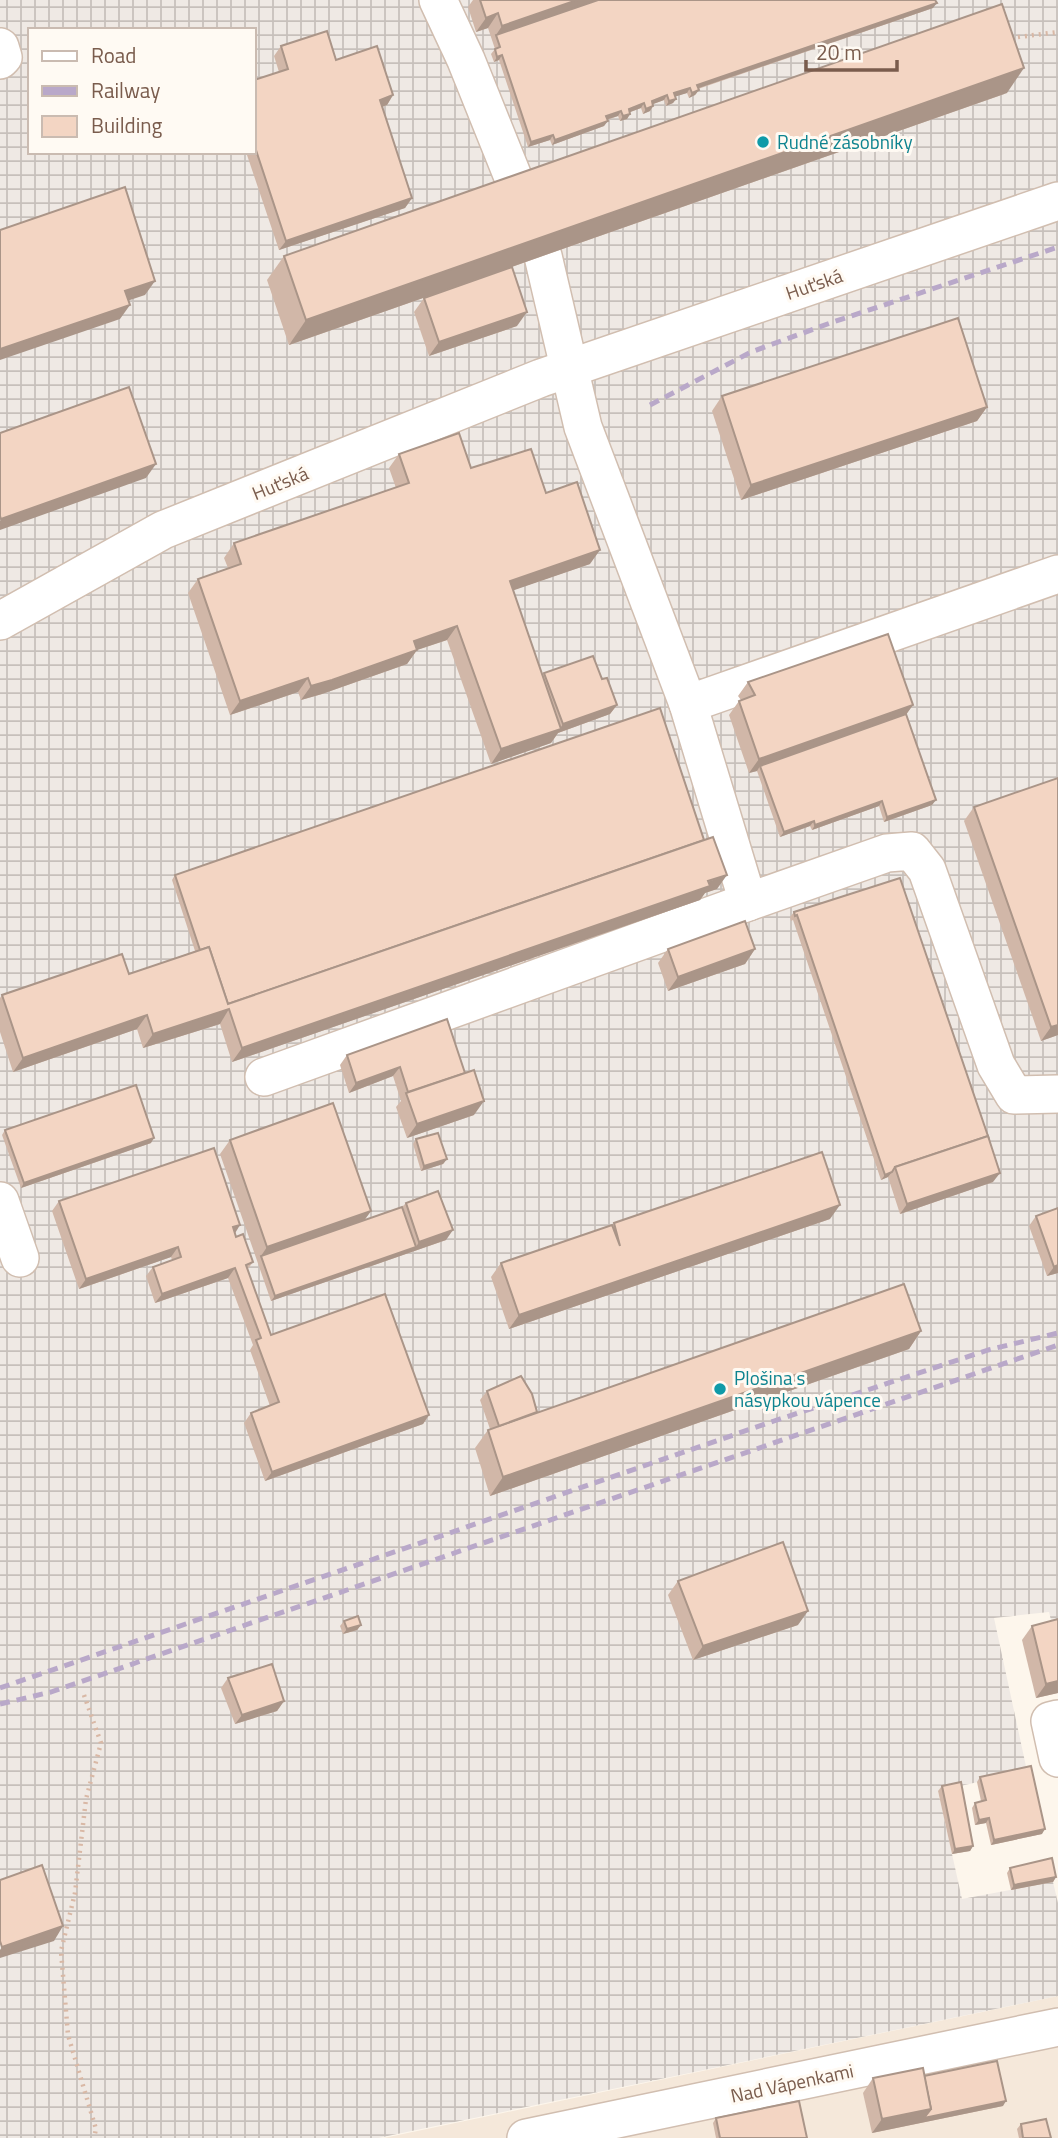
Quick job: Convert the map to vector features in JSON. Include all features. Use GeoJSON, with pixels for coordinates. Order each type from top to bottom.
{"type":"FeatureCollection","features":[{"type":"Feature","properties":{"kind":"street"},"geometry":{"type":"LineString","coordinates":[[438,0],[466,60],[519,192]]}},
{"type":"Feature","properties":{"kind":"street"},"geometry":{"type":"LineString","coordinates":[[0,47],[3,57],[0,60]]}},
{"type":"Feature","properties":{"kind":"street","name":"Huťská"},"geometry":{"type":"LineString","coordinates":[[0,621],[163,530],[555,372],[1058,201]]}},
{"type":"Feature","properties":{"kind":"street"},"geometry":{"type":"LineString","coordinates":[[543,256],[555,372],[583,428],[688,704],[748,901]]}},
{"type":"Feature","properties":{"kind":"street"},"geometry":{"type":"LineString","coordinates":[[688,704],[1058,574]]}},
{"type":"Feature","properties":{"kind":"street"},"geometry":{"type":"LineString","coordinates":[[264,1077],[748,901],[887,853],[912,851],[928,870],[996,1065],[1014,1095],[1058,1094]]}},
{"type":"Feature","properties":{"kind":"street"},"geometry":{"type":"LineString","coordinates":[[0,1201],[20,1258]]}},
{"type":"Feature","properties":{"kind":"street"},"geometry":{"type":"LineString","coordinates":[[1058,1719],[1050,1721],[1058,1758]]}},
{"type":"Feature","properties":{"kind":"street","name":"Nad Vápenkami"},"geometry":{"type":"LineString","coordinates":[[526,2138],[1058,2027]]}},
{"type":"Feature","properties":{"kind":"path"},"geometry":{"type":"LineString","coordinates":[[1003,40],[1058,32]]}},
{"type":"Feature","properties":{"kind":"path"},"geometry":{"type":"LineString","coordinates":[[84,1695],[101,1743],[86,1799],[75,1893],[61,1951],[68,2035],[96,2129],[94,2138]]}},
{"type":"Feature","properties":{"kind":"shaded area"},"geometry":{"type":"Polygon","coordinates":[[[0,0],[1058,0],[1058,1649],[1049,1612],[994,1618],[1027,1771],[938,1791],[962,1899],[1053,1882],[1058,1903],[1058,1996],[378,2138],[0,2138],[0,0]]]}},
{"type":"Feature","properties":{"kind":"shaded area"},"geometry":{"type":"Polygon","coordinates":[[[1058,1996],[1058,2138],[384,2138],[1058,1996]]]}},
{"type":"Feature","properties":{"kind":"building"},"geometry":{"type":"Polygon","coordinates":[[[480,0],[577,0],[502,26],[498,13],[486,18],[480,0]]]}},
{"type":"Feature","properties":{"kind":"building"},"geometry":{"type":"Polygon","coordinates":[[[598,0],[935,0],[937,3],[697,85],[699,90],[692,93],[690,88],[674,93],[676,99],[669,101],[667,95],[652,101],[653,106],[646,109],[644,103],[629,109],[630,114],[623,116],[621,111],[606,116],[608,121],[555,140],[553,135],[531,142],[502,55],[497,57],[495,49],[500,47],[496,35],[598,0]]]}},
{"type":"Feature","properties":{"kind":"building","name":"Rudné zásobníky"},"geometry":{"type":"Polygon","coordinates":[[[1002,4],[1024,68],[306,320],[284,256],[1002,4]]]}},
{"type":"Feature","properties":{"kind":"building"},"geometry":{"type":"Polygon","coordinates":[[[327,31],[336,60],[377,46],[393,95],[380,100],[412,198],[286,241],[256,150],[256,79],[288,69],[281,46],[327,31]]]}},
{"type":"Feature","properties":{"kind":"building"},"geometry":{"type":"Polygon","coordinates":[[[125,187],[155,281],[125,291],[130,305],[0,349],[0,230],[125,187]]]}},
{"type":"Feature","properties":{"kind":"building"},"geometry":{"type":"Polygon","coordinates":[[[512,267],[527,312],[439,342],[424,298],[512,267]]]}},
{"type":"Feature","properties":{"kind":"building"},"geometry":{"type":"Polygon","coordinates":[[[958,318],[987,407],[751,485],[722,396],[958,318]]]}},
{"type":"Feature","properties":{"kind":"building"},"geometry":{"type":"Polygon","coordinates":[[[129,387],[156,464],[1,519],[0,433],[129,387]]]}},
{"type":"Feature","properties":{"kind":"building"},"geometry":{"type":"Polygon","coordinates":[[[459,433],[471,468],[531,449],[546,493],[577,482],[600,550],[510,581],[561,729],[501,749],[457,626],[414,641],[417,650],[332,680],[311,686],[308,678],[240,701],[198,579],[241,564],[234,543],[409,483],[399,454],[459,433]]]}},
{"type":"Feature","properties":{"kind":"building"},"geometry":{"type":"Polygon","coordinates":[[[888,634],[913,705],[759,759],[739,701],[755,695],[748,682],[888,634]]]}},
{"type":"Feature","properties":{"kind":"building"},"geometry":{"type":"Polygon","coordinates":[[[593,656],[602,679],[607,678],[617,705],[563,724],[544,673],[593,656]]]}},
{"type":"Feature","properties":{"kind":"building"},"geometry":{"type":"Polygon","coordinates":[[[660,708],[704,840],[228,1004],[209,947],[200,950],[175,875],[660,708]]]}},
{"type":"Feature","properties":{"kind":"building"},"geometry":{"type":"Polygon","coordinates":[[[906,714],[936,800],[887,817],[882,801],[815,825],[814,821],[784,832],[760,766],[906,714]]]}},
{"type":"Feature","properties":{"kind":"building"},"geometry":{"type":"Polygon","coordinates":[[[1058,778],[1058,1025],[1051,1027],[974,807],[1058,778]]]}},
{"type":"Feature","properties":{"kind":"building"},"geometry":{"type":"Polygon","coordinates":[[[713,837],[727,875],[708,881],[710,886],[242,1048],[229,1009],[153,1034],[147,1015],[23,1058],[2,995],[122,954],[129,974],[209,947],[228,1004],[713,837]]]}},
{"type":"Feature","properties":{"kind":"building"},"geometry":{"type":"Polygon","coordinates":[[[900,878],[988,1136],[895,1167],[885,1175],[794,912],[900,878]]]}},
{"type":"Feature","properties":{"kind":"building"},"geometry":{"type":"Polygon","coordinates":[[[745,921],[755,949],[678,977],[668,949],[745,921]]]}},
{"type":"Feature","properties":{"kind":"building"},"geometry":{"type":"Polygon","coordinates":[[[447,1019],[465,1073],[408,1092],[400,1067],[356,1083],[347,1055],[447,1019]]]}},
{"type":"Feature","properties":{"kind":"building"},"geometry":{"type":"Polygon","coordinates":[[[474,1070],[484,1101],[417,1124],[406,1093],[474,1070]]]}},
{"type":"Feature","properties":{"kind":"building"},"geometry":{"type":"Polygon","coordinates":[[[136,1085],[154,1138],[24,1183],[5,1130],[136,1085]]]}},
{"type":"Feature","properties":{"kind":"building"},"geometry":{"type":"Polygon","coordinates":[[[333,1103],[371,1211],[267,1247],[230,1140],[333,1103]]]}},
{"type":"Feature","properties":{"kind":"building"},"geometry":{"type":"Polygon","coordinates":[[[438,1133],[447,1159],[424,1166],[416,1139],[438,1133]]]}},
{"type":"Feature","properties":{"kind":"building"},"geometry":{"type":"Polygon","coordinates":[[[988,1136],[1000,1173],[907,1204],[895,1167],[988,1136]]]}},
{"type":"Feature","properties":{"kind":"building"},"geometry":{"type":"Polygon","coordinates":[[[214,1148],[240,1225],[233,1227],[236,1237],[243,1234],[253,1262],[246,1265],[271,1335],[385,1294],[429,1415],[272,1472],[251,1413],[279,1402],[256,1340],[261,1338],[235,1268],[162,1294],[153,1267],[181,1257],[178,1247],[86,1279],[59,1201],[214,1148]]]}},
{"type":"Feature","properties":{"kind":"building"},"geometry":{"type":"Polygon","coordinates":[[[822,1152],[840,1205],[519,1315],[501,1263],[612,1225],[620,1246],[614,1223],[822,1152]]]}},
{"type":"Feature","properties":{"kind":"building"},"geometry":{"type":"Polygon","coordinates":[[[438,1191],[453,1230],[419,1242],[406,1203],[438,1191]]]}},
{"type":"Feature","properties":{"kind":"building"},"geometry":{"type":"Polygon","coordinates":[[[402,1207],[416,1247],[275,1296],[261,1256],[402,1207]]]}},
{"type":"Feature","properties":{"kind":"building"},"geometry":{"type":"Polygon","coordinates":[[[1058,1208],[1058,1265],[1054,1267],[1036,1216],[1058,1208]]]}},
{"type":"Feature","properties":{"kind":"building","name":"Plošina s násypkou vápence"},"geometry":{"type":"Polygon","coordinates":[[[904,1284],[921,1331],[503,1477],[488,1430],[904,1284]]]}},
{"type":"Feature","properties":{"kind":"building"},"geometry":{"type":"Polygon","coordinates":[[[521,1376],[532,1394],[537,1412],[499,1426],[487,1391],[521,1376]]]}},
{"type":"Feature","properties":{"kind":"building"},"geometry":{"type":"Polygon","coordinates":[[[783,1542],[808,1611],[703,1646],[678,1581],[783,1542]]]}},
{"type":"Feature","properties":{"kind":"building"},"geometry":{"type":"Polygon","coordinates":[[[358,1616],[361,1625],[347,1629],[344,1621],[358,1616]]]}},
{"type":"Feature","properties":{"kind":"building"},"geometry":{"type":"Polygon","coordinates":[[[1058,1619],[1058,1681],[1046,1684],[1032,1626],[1058,1619]]]}},
{"type":"Feature","properties":{"kind":"building"},"geometry":{"type":"Polygon","coordinates":[[[272,1664],[284,1701],[242,1715],[228,1678],[272,1664]]]}},
{"type":"Feature","properties":{"kind":"building"},"geometry":{"type":"Polygon","coordinates":[[[1031,1766],[1045,1829],[994,1840],[989,1818],[979,1820],[975,1803],[986,1800],[980,1777],[1031,1766]]]}},
{"type":"Feature","properties":{"kind":"building"},"geometry":{"type":"Polygon","coordinates":[[[961,1782],[973,1846],[955,1849],[942,1786],[961,1782]]]}},
{"type":"Feature","properties":{"kind":"building"},"geometry":{"type":"Polygon","coordinates":[[[1052,1858],[1056,1877],[1014,1885],[1010,1868],[1052,1858]]]}},
{"type":"Feature","properties":{"kind":"building"},"geometry":{"type":"Polygon","coordinates":[[[42,1865],[63,1926],[2,1947],[0,1880],[42,1865]]]}},
{"type":"Feature","properties":{"kind":"building"},"geometry":{"type":"Polygon","coordinates":[[[997,2061],[1006,2101],[924,2118],[931,2109],[924,2076],[997,2061]]]}},
{"type":"Feature","properties":{"kind":"building"},"geometry":{"type":"Polygon","coordinates":[[[923,2068],[931,2109],[882,2119],[873,2078],[923,2068]]]}},
{"type":"Feature","properties":{"kind":"building"},"geometry":{"type":"Polygon","coordinates":[[[799,2101],[807,2138],[720,2138],[716,2118],[799,2101]]]}},
{"type":"Feature","properties":{"kind":"building"},"geometry":{"type":"Polygon","coordinates":[[[1046,2119],[1051,2138],[1023,2138],[1021,2124],[1046,2119]]]}},
{"type":"Feature","properties":{"kind":"railway"},"geometry":{"type":"LineString","coordinates":[[650,405],[751,352],[1058,247]]}},
{"type":"Feature","properties":{"kind":"railway"},"geometry":{"type":"LineString","coordinates":[[0,1688],[774,1421],[988,1350],[1058,1333]]}},
{"type":"Feature","properties":{"kind":"railway"},"geometry":{"type":"LineString","coordinates":[[0,1704],[51,1692],[1058,1345]]}},
{"type":"Feature","properties":{"kind":"place","name":"Rudné zásobníky"},"geometry":{"type":"Point","coordinates":[763,142]}},
{"type":"Feature","properties":{"kind":"place","name":"Plošina s násypkou vápence"},"geometry":{"type":"Point","coordinates":[720,1389]}}]}
